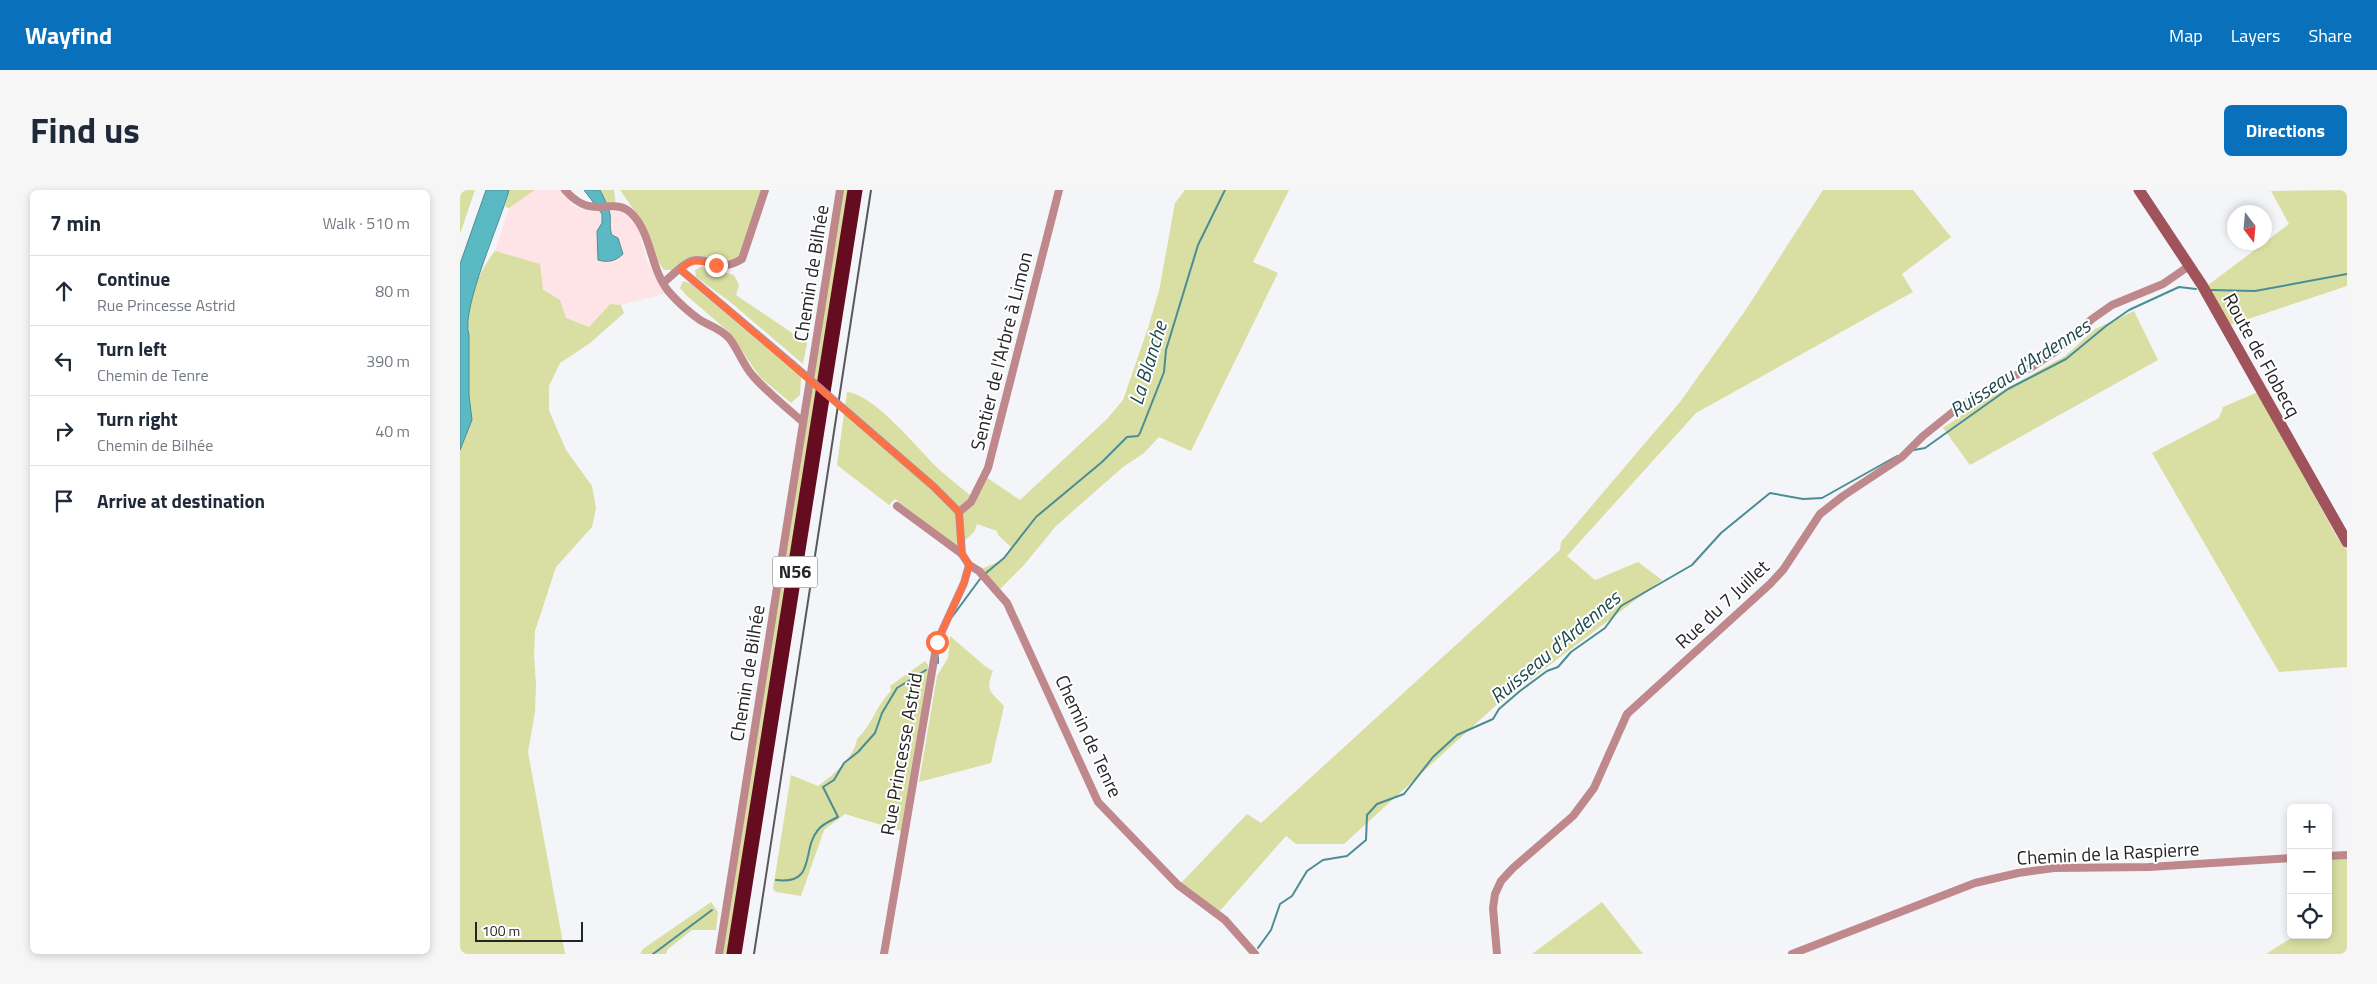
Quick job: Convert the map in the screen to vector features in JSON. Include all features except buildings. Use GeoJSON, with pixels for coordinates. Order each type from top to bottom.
{"type":"FeatureCollection","features":[{"type":"Feature","properties":{"kind":"highway","name":"N56"},"geometry":{"type":"LineString","coordinates":[[734,954],[855,190]]}},
{"type":"Feature","properties":{"kind":"street"},"geometry":{"type":"LineString","coordinates":[[565,190],[574,200],[584,206],[595,208],[608,206],[623,207],[634,215],[641,226],[651,258],[668,291],[700,320],[718,329],[730,339],[740,360],[754,377],[804,422]]}},
{"type":"Feature","properties":{"kind":"street"},"geometry":{"type":"LineString","coordinates":[[664,282],[686,264],[696,260],[716,265],[732,265],[742,260],[765,190]]}},
{"type":"Feature","properties":{"kind":"street","name":"Chemin de Bilhée"},"geometry":{"type":"LineString","coordinates":[[719,954],[840,190]]}},
{"type":"Feature","properties":{"kind":"street","name":"Sentier de l'Arbre à Limon"},"geometry":{"type":"LineString","coordinates":[[959,512],[971,502],[988,468],[1059,190]]}},
{"type":"Feature","properties":{"kind":"street","name":"Route de Flobecq"},"geometry":{"type":"LineString","coordinates":[[2139,190],[2189,266],[2347,542]]}},
{"type":"Feature","properties":{"kind":"street","name":"Rue du 7 Juillet"},"geometry":{"type":"LineString","coordinates":[[1496,954],[1493,908],[1495,894],[1501,881],[1512,868],[1573,816],[1594,788],[1627,714],[1770,584],[1783,570],[1820,514],[1843,496],[1902,457],[1923,436],[1977,395],[2032,367],[2056,351],[2092,319],[2112,306],[2163,284],[2189,266]]}},
{"type":"Feature","properties":{"kind":"street"},"geometry":{"type":"LineString","coordinates":[[681,270],[933,486],[959,512],[962,554]]}},
{"type":"Feature","properties":{"kind":"street","name":"Chemin de Tenre"},"geometry":{"type":"LineString","coordinates":[[897,506],[962,554],[970,565],[979,571],[1008,603],[1098,802],[1178,885],[1225,920],[1255,954]]}},
{"type":"Feature","properties":{"kind":"street","name":"Rue Princesse Astrid"},"geometry":{"type":"LineString","coordinates":[[884,954],[937,642],[964,583],[970,565]]}},
{"type":"Feature","properties":{"kind":"street"},"geometry":{"type":"LineString","coordinates":[[2332,856],[2347,855]]}},
{"type":"Feature","properties":{"kind":"street","name":"Chemin de la Raspierre"},"geometry":{"type":"LineString","coordinates":[[1792,954],[1975,883],[2018,872],[2054,868],[2149,867],[2287,858]]}},
{"type":"Feature","properties":{"kind":"shaded area"},"geometry":{"type":"Polygon","coordinates":[[[535,190],[561,190],[572,205],[585,210],[602,212],[622,211],[639,230],[647,261],[665,294],[621,305],[610,304],[589,327],[566,318],[560,300],[495,251],[509,208],[535,190]]]}},
{"type":"Feature","properties":{"kind":"green space"},"geometry":{"type":"Polygon","coordinates":[[[460,190],[475,190],[460,234],[460,190]]]}},
{"type":"Feature","properties":{"kind":"green space"},"geometry":{"type":"Polygon","coordinates":[[[509,190],[535,190],[509,208],[505,207],[509,190]]]}},
{"type":"Feature","properties":{"kind":"green space"},"geometry":{"type":"Polygon","coordinates":[[[600,190],[614,190],[616,206],[606,207],[605,198],[600,190]]]}},
{"type":"Feature","properties":{"kind":"green space"},"geometry":{"type":"Polygon","coordinates":[[[620,190],[762,190],[740,256],[733,260],[693,256],[673,270],[664,270],[657,260],[647,229],[620,190]]]}},
{"type":"Feature","properties":{"kind":"green space"},"geometry":{"type":"Polygon","coordinates":[[[843,190],[849,190],[727,954],[722,954],[843,190]]]}},
{"type":"Feature","properties":{"kind":"green space"},"geometry":{"type":"Polygon","coordinates":[[[1185,190],[1289,190],[1253,262],[1278,273],[1191,451],[1159,437],[1144,453],[1123,467],[1056,526],[1024,565],[1000,589],[981,569],[1003,560],[1011,547],[998,535],[997,531],[977,524],[974,532],[958,547],[895,499],[889,505],[837,465],[847,392],[859,395],[884,413],[942,472],[972,497],[986,477],[1020,500],[1107,419],[1123,400],[1159,291],[1175,203],[1185,190]]]}},
{"type":"Feature","properties":{"kind":"green space"},"geometry":{"type":"Polygon","coordinates":[[[1823,190],[1913,190],[1951,237],[1902,274],[1913,292],[1696,413],[1567,556],[1595,580],[1638,562],[1662,580],[1493,708],[1344,844],[1296,844],[1286,836],[1218,913],[1181,883],[1247,814],[1261,823],[1560,550],[1561,542],[1680,402],[1745,311],[1823,190]]]}},
{"type":"Feature","properties":{"kind":"green space"},"geometry":{"type":"Polygon","coordinates":[[[2347,190],[2347,286],[2230,325],[2207,286],[2255,250],[2272,250],[2272,237],[2289,224],[2271,191],[2347,190]]]}},
{"type":"Feature","properties":{"kind":"green space"},"geometry":{"type":"Polygon","coordinates":[[[495,251],[540,264],[543,289],[560,300],[566,318],[589,327],[610,304],[621,305],[624,313],[590,343],[560,363],[549,386],[549,410],[566,450],[592,486],[596,508],[592,527],[556,567],[535,631],[535,712],[528,752],[565,954],[460,954],[460,450],[472,420],[469,395],[467,315],[478,280],[495,251]]]}},
{"type":"Feature","properties":{"kind":"green space"},"geometry":{"type":"Polygon","coordinates":[[[702,266],[734,275],[739,285],[736,295],[807,343],[803,364],[729,301],[696,277],[695,270],[702,266]]]}},
{"type":"Feature","properties":{"kind":"green space"},"geometry":{"type":"Polygon","coordinates":[[[683,281],[690,283],[801,377],[800,395],[791,403],[760,377],[729,332],[680,288],[683,281]]]}},
{"type":"Feature","properties":{"kind":"green space"},"geometry":{"type":"Polygon","coordinates":[[[2134,311],[2158,360],[1970,465],[1943,428],[1975,406],[2065,356],[2095,329],[2134,311]]]}},
{"type":"Feature","properties":{"kind":"green space"},"geometry":{"type":"Polygon","coordinates":[[[2258,392],[2338,539],[2347,550],[2347,667],[2279,672],[2152,453],[2219,418],[2223,407],[2258,392]]]}},
{"type":"Feature","properties":{"kind":"green space"},"geometry":{"type":"Polygon","coordinates":[[[950,636],[993,671],[989,687],[1004,706],[991,763],[919,782],[937,676],[948,658],[950,636]]]}},
{"type":"Feature","properties":{"kind":"green space"},"geometry":{"type":"Polygon","coordinates":[[[925,661],[928,665],[928,673],[901,831],[845,814],[824,830],[801,896],[776,892],[773,889],[791,775],[818,786],[830,777],[852,753],[857,739],[891,691],[890,686],[925,661]]]}},
{"type":"Feature","properties":{"kind":"green space"},"geometry":{"type":"Polygon","coordinates":[[[2347,858],[2347,954],[2266,954],[2290,939],[2332,939],[2332,860],[2347,858]]]}},
{"type":"Feature","properties":{"kind":"green space"},"geometry":{"type":"Polygon","coordinates":[[[711,902],[718,912],[716,930],[692,930],[667,950],[666,954],[640,954],[643,949],[711,902]]]}},
{"type":"Feature","properties":{"kind":"green space"},"geometry":{"type":"Polygon","coordinates":[[[1602,902],[1643,954],[1532,954],[1602,902]]]}},
{"type":"Feature","properties":{"kind":"water"},"geometry":{"type":"Polygon","coordinates":[[[486,190],[509,190],[470,306],[468,323],[469,395],[472,420],[460,450],[460,264],[486,190]]]}},
{"type":"Feature","properties":{"kind":"water"},"geometry":{"type":"Polygon","coordinates":[[[584,190],[600,190],[606,202],[610,214],[611,232],[612,235],[618,238],[623,254],[615,260],[598,260],[597,231],[602,223],[602,214],[584,190]]]}},
{"type":"Feature","properties":{"kind":"waterway","name":"La Blanche"},"geometry":{"type":"LineString","coordinates":[[986,573],[1004,558],[1036,517],[1102,462],[1127,437],[1138,436],[1140,433],[1164,372],[1166,350],[1198,245],[1225,190]]}},
{"type":"Feature","properties":{"kind":"waterway","name":"Ruisseau d'Ardennes"},"geometry":{"type":"LineString","coordinates":[[2211,290],[2255,291],[2347,274]]}},
{"type":"Feature","properties":{"kind":"waterway","name":"Ruisseau d'Ardennes"},"geometry":{"type":"LineString","coordinates":[[1914,450],[1925,448],[2008,389],[2066,359],[2129,310],[2179,287],[2196,289]]}},
{"type":"Feature","properties":{"kind":"waterway","name":"Ruisseau d'Ardennes"},"geometry":{"type":"LineString","coordinates":[[1258,948],[1271,930],[1280,904],[1292,896],[1307,871],[1323,860],[1347,856],[1366,840],[1367,815],[1377,804],[1404,794],[1433,757],[1457,735],[1493,719],[1499,709],[1520,691],[1547,671],[1558,667],[1571,652],[1605,628],[1621,606],[1692,565],[1721,533],[1770,493],[1803,499],[1822,498],[1897,456]]}},
{"type":"Feature","properties":{"kind":"waterway"},"geometry":{"type":"LineString","coordinates":[[952,617],[980,579]]}},
{"type":"Feature","properties":{"kind":"waterway","name":"La Blanche"},"geometry":{"type":"LineString","coordinates":[[938,657],[938,663]]}},
{"type":"Feature","properties":{"kind":"waterway","name":"La Blanche"},"geometry":{"type":"LineString","coordinates":[[776,880],[789,880],[803,872],[813,838],[818,830],[838,817],[823,787],[834,780],[844,763],[858,752],[875,733],[882,713],[897,688],[926,670]]}},
{"type":"Feature","properties":{"kind":"waterway","name":"La Blanche"},"geometry":{"type":"LineString","coordinates":[[653,954],[712,910]]}},
{"type":"Feature","properties":{"kind":"railway"},"geometry":{"type":"LineString","coordinates":[[754,954],[871,190]]}},
{"type":"Feature","properties":{"kind":"route"},"geometry":{"type":"LineString","coordinates":[[716,265],[696,260],[686,264],[681,270],[716,297],[933,486],[959,512],[962,529],[962,554],[970,565],[964,583],[937,642]]}}]}
